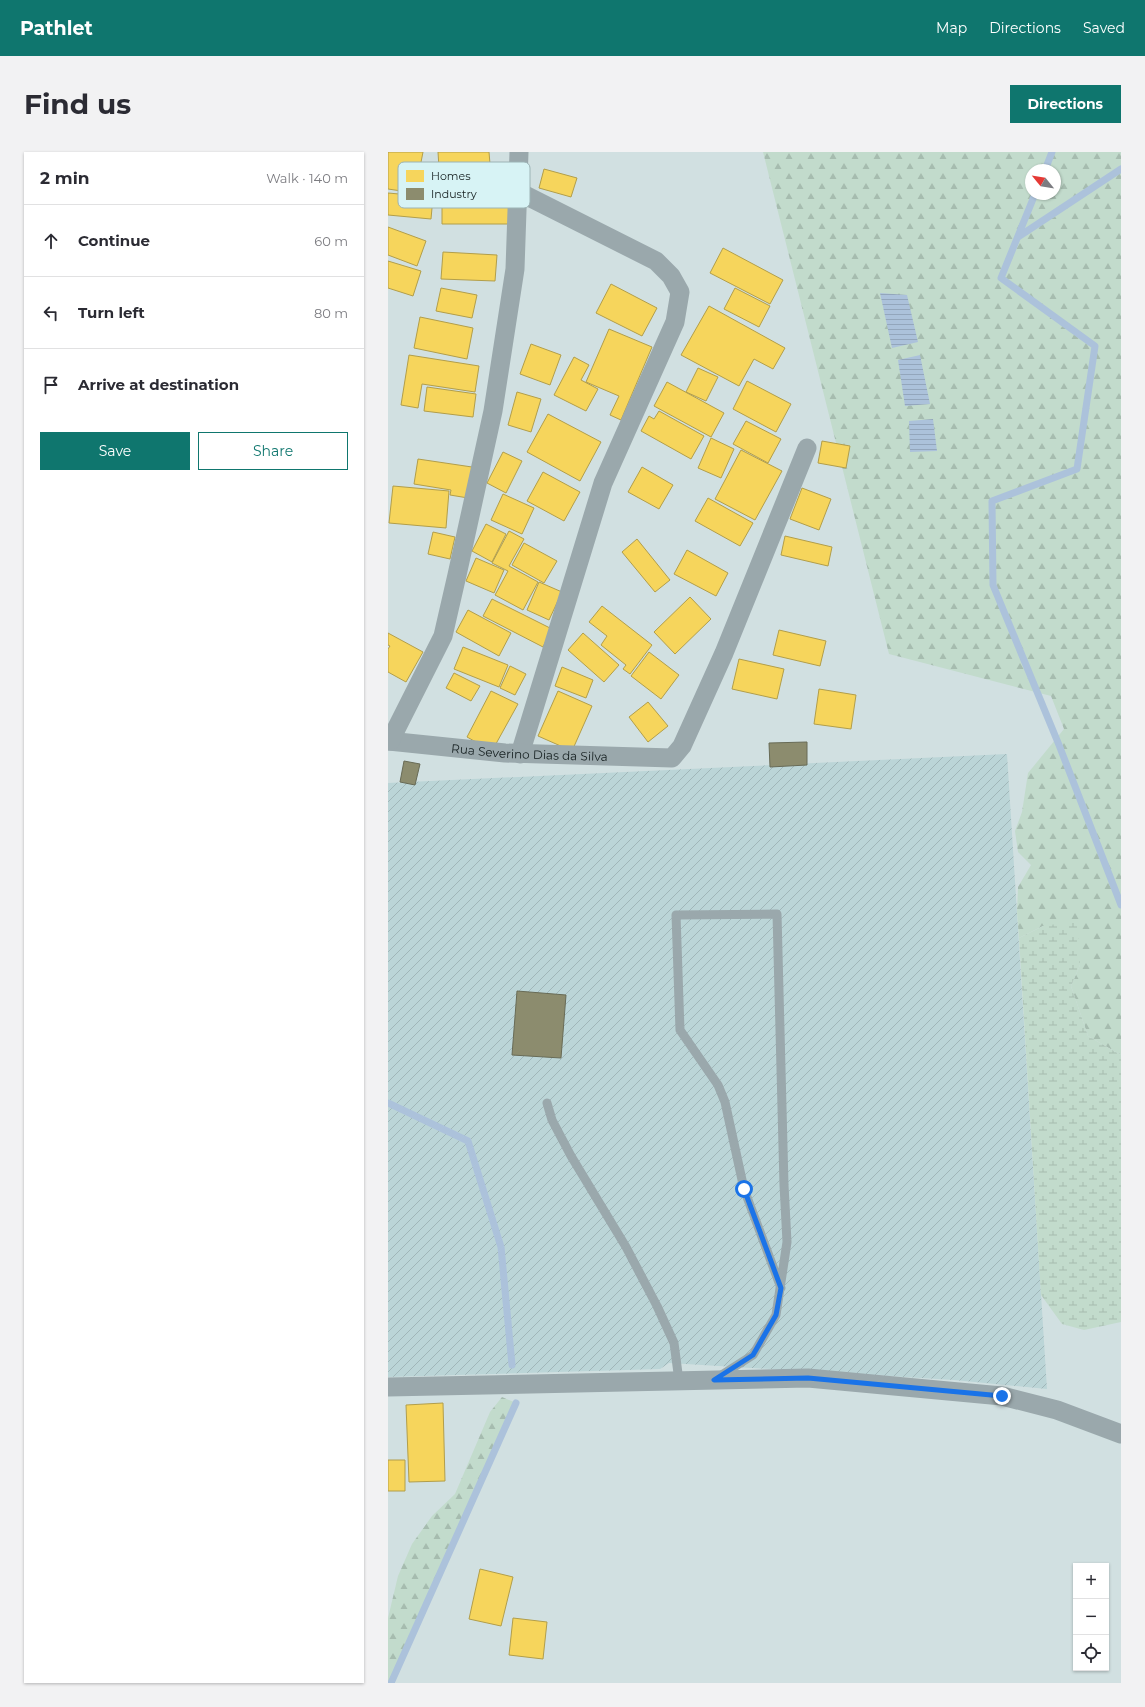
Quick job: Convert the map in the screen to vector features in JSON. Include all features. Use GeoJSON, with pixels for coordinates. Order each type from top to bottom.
{"type":"FeatureCollection","features":[{"type":"Feature","properties":{"kind":"street"},"geometry":{"type":"LineString","coordinates":[[518,162],[519,152]]}},
{"type":"Feature","properties":{"kind":"street"},"geometry":{"type":"LineString","coordinates":[[520,754],[602,483],[675,322],[680,292],[671,276],[656,261],[530,198]]}},
{"type":"Feature","properties":{"kind":"street"},"geometry":{"type":"LineString","coordinates":[[389,741],[443,636],[493,411],[516,269],[517,208]]}},
{"type":"Feature","properties":{"kind":"street","name":"Rua Severino Dias da Silva"},"geometry":{"type":"LineString","coordinates":[[389,741],[520,754],[672,758],[682,746],[724,653],[807,448]]}},
{"type":"Feature","properties":{"kind":"street"},"geometry":{"type":"LineString","coordinates":[[388,1388],[808,1378],[1002,1396],[1057,1410],[1121,1434]]}},
{"type":"Feature","properties":{"kind":"lane"},"geometry":{"type":"LineString","coordinates":[[714,1380],[753,1355],[776,1315],[781,1288],[787,1242],[777,914],[676,915],[680,1030],[718,1085],[726,1102],[744,1189],[781,1288]]}},
{"type":"Feature","properties":{"kind":"lane"},"geometry":{"type":"LineString","coordinates":[[547,1102],[552,1120],[571,1156],[626,1247],[657,1306],[674,1344],[679,1381]]}},
{"type":"Feature","properties":{"kind":"shaded area"},"geometry":{"type":"Polygon","coordinates":[[[880,293],[907,295],[918,342],[892,348],[880,293]]]}},
{"type":"Feature","properties":{"kind":"shaded area"},"geometry":{"type":"Polygon","coordinates":[[[920,355],[930,404],[905,406],[898,360],[920,355]]]}},
{"type":"Feature","properties":{"kind":"shaded area"},"geometry":{"type":"Polygon","coordinates":[[[933,419],[937,451],[910,452],[909,421],[933,419]]]}},
{"type":"Feature","properties":{"kind":"shaded area"},"geometry":{"type":"Polygon","coordinates":[[[1007,754],[1047,1389],[954,1380],[669,1363],[660,1369],[388,1377],[388,783],[1007,754]]]}},
{"type":"Feature","properties":{"kind":"green space"},"geometry":{"type":"Polygon","coordinates":[[[763,152],[1121,152],[1121,1055],[1088,1036],[1071,986],[1080,965],[1043,926],[1019,938],[1017,912],[1018,887],[1031,865],[1018,852],[1015,831],[1022,812],[1028,773],[1064,729],[1051,696],[889,654],[763,152]]]}},
{"type":"Feature","properties":{"kind":"green space"},"geometry":{"type":"Polygon","coordinates":[[[1077,921],[1080,965],[1071,986],[1088,1036],[1121,1055],[1121,1322],[1084,1330],[1062,1324],[1041,1295],[1019,938],[1043,926],[1077,921]]]}},
{"type":"Feature","properties":{"kind":"green space"},"geometry":{"type":"Polygon","coordinates":[[[502,1397],[516,1403],[392,1682],[388,1681],[388,1618],[398,1576],[412,1544],[432,1516],[455,1494],[490,1412],[502,1397]]]}},
{"type":"Feature","properties":{"kind":"building: Homes"},"geometry":{"type":"Polygon","coordinates":[[[388,152],[423,152],[421,162],[398,162],[398,190],[388,189],[388,152]]]}},
{"type":"Feature","properties":{"kind":"building: Homes"},"geometry":{"type":"Polygon","coordinates":[[[438,152],[489,152],[490,162],[439,162],[438,152]]]}},
{"type":"Feature","properties":{"kind":"building: Homes"},"geometry":{"type":"Polygon","coordinates":[[[544,169],[577,178],[571,197],[539,188],[544,169]]]}},
{"type":"Feature","properties":{"kind":"building: Homes"},"geometry":{"type":"Polygon","coordinates":[[[388,193],[398,194],[398,208],[432,208],[431,219],[388,215],[388,193]]]}},
{"type":"Feature","properties":{"kind":"building: Homes"},"geometry":{"type":"Polygon","coordinates":[[[442,208],[510,208],[510,224],[442,224],[442,208]]]}},
{"type":"Feature","properties":{"kind":"building: Homes"},"geometry":{"type":"Polygon","coordinates":[[[388,227],[426,241],[417,266],[388,255],[388,227]]]}},
{"type":"Feature","properties":{"kind":"building: Homes"},"geometry":{"type":"Polygon","coordinates":[[[723,248],[783,280],[770,304],[710,273],[723,248]]]}},
{"type":"Feature","properties":{"kind":"building: Homes"},"geometry":{"type":"Polygon","coordinates":[[[443,252],[497,255],[495,281],[441,279],[443,252]]]}},
{"type":"Feature","properties":{"kind":"building: Homes"},"geometry":{"type":"Polygon","coordinates":[[[388,261],[421,271],[413,296],[388,288],[388,261]]]}},
{"type":"Feature","properties":{"kind":"building: Homes"},"geometry":{"type":"Polygon","coordinates":[[[611,284],[657,308],[642,336],[596,313],[611,284]]]}},
{"type":"Feature","properties":{"kind":"building: Homes"},"geometry":{"type":"Polygon","coordinates":[[[441,288],[477,295],[472,318],[436,311],[441,288]]]}},
{"type":"Feature","properties":{"kind":"building: Homes"},"geometry":{"type":"Polygon","coordinates":[[[735,288],[770,306],[759,327],[724,309],[735,288]]]}},
{"type":"Feature","properties":{"kind":"building: Homes"},"geometry":{"type":"Polygon","coordinates":[[[709,306],[785,348],[773,369],[754,359],[739,386],[681,355],[709,306]]]}},
{"type":"Feature","properties":{"kind":"building: Homes"},"geometry":{"type":"Polygon","coordinates":[[[420,317],[473,328],[467,359],[414,348],[420,317]]]}},
{"type":"Feature","properties":{"kind":"building: Homes"},"geometry":{"type":"Polygon","coordinates":[[[609,329],[652,347],[621,420],[610,415],[619,396],[586,382],[609,329]]]}},
{"type":"Feature","properties":{"kind":"building: Homes"},"geometry":{"type":"Polygon","coordinates":[[[531,344],[561,355],[550,385],[520,374],[531,344]]]}},
{"type":"Feature","properties":{"kind":"building: Homes"},"geometry":{"type":"Polygon","coordinates":[[[409,355],[479,366],[475,392],[422,384],[418,408],[401,405],[409,355]]]}},
{"type":"Feature","properties":{"kind":"building: Homes"},"geometry":{"type":"Polygon","coordinates":[[[574,357],[589,365],[581,380],[598,389],[586,411],[554,395],[574,357]]]}},
{"type":"Feature","properties":{"kind":"building: Homes"},"geometry":{"type":"Polygon","coordinates":[[[698,368],[718,377],[706,401],[686,392],[698,368]]]}},
{"type":"Feature","properties":{"kind":"building: Homes"},"geometry":{"type":"Polygon","coordinates":[[[747,381],[791,404],[776,432],[733,409],[747,381]]]}},
{"type":"Feature","properties":{"kind":"building: Homes"},"geometry":{"type":"Polygon","coordinates":[[[667,382],[724,413],[711,437],[654,406],[667,382]]]}},
{"type":"Feature","properties":{"kind":"building: Homes"},"geometry":{"type":"Polygon","coordinates":[[[427,387],[476,394],[473,417],[424,411],[427,387]]]}},
{"type":"Feature","properties":{"kind":"building: Homes"},"geometry":{"type":"Polygon","coordinates":[[[517,392],[541,399],[531,432],[508,425],[517,392]]]}},
{"type":"Feature","properties":{"kind":"building: Homes"},"geometry":{"type":"Polygon","coordinates":[[[659,411],[704,436],[691,459],[641,431],[649,416],[654,419],[659,411]]]}},
{"type":"Feature","properties":{"kind":"building: Homes"},"geometry":{"type":"Polygon","coordinates":[[[548,414],[601,442],[580,481],[527,452],[548,414]]]}},
{"type":"Feature","properties":{"kind":"building: Homes"},"geometry":{"type":"Polygon","coordinates":[[[746,421],[781,439],[768,463],[733,444],[746,421]]]}},
{"type":"Feature","properties":{"kind":"building: Homes"},"geometry":{"type":"Polygon","coordinates":[[[711,438],[734,449],[721,478],[698,468],[711,438]]]}},
{"type":"Feature","properties":{"kind":"building: Homes"},"geometry":{"type":"Polygon","coordinates":[[[822,441],[850,446],[846,468],[818,463],[822,441]]]}},
{"type":"Feature","properties":{"kind":"building: Homes"},"geometry":{"type":"Polygon","coordinates":[[[741,450],[782,471],[755,520],[715,499],[741,450]]]}},
{"type":"Feature","properties":{"kind":"building: Homes"},"geometry":{"type":"Polygon","coordinates":[[[503,452],[522,461],[506,493],[487,483],[503,452]]]}},
{"type":"Feature","properties":{"kind":"building: Homes"},"geometry":{"type":"Polygon","coordinates":[[[418,459],[472,467],[468,498],[450,495],[451,490],[414,484],[418,459]]]}},
{"type":"Feature","properties":{"kind":"building: Homes"},"geometry":{"type":"Polygon","coordinates":[[[642,467],[673,485],[659,509],[628,492],[642,467]]]}},
{"type":"Feature","properties":{"kind":"building: Homes"},"geometry":{"type":"Polygon","coordinates":[[[543,472],[580,492],[564,521],[527,501],[543,472]]]}},
{"type":"Feature","properties":{"kind":"building: Homes"},"geometry":{"type":"Polygon","coordinates":[[[393,486],[449,491],[446,528],[389,523],[393,486]]]}},
{"type":"Feature","properties":{"kind":"building: Homes"},"geometry":{"type":"Polygon","coordinates":[[[802,488],[831,499],[819,530],[790,519],[802,488]]]}},
{"type":"Feature","properties":{"kind":"building: Homes"},"geometry":{"type":"Polygon","coordinates":[[[503,494],[534,508],[522,534],[491,520],[503,494]]]}},
{"type":"Feature","properties":{"kind":"building: Homes"},"geometry":{"type":"Polygon","coordinates":[[[708,498],[753,523],[740,546],[695,521],[708,498]]]}},
{"type":"Feature","properties":{"kind":"building: Homes"},"geometry":{"type":"Polygon","coordinates":[[[486,524],[506,534],[492,562],[472,551],[486,524]]]}},
{"type":"Feature","properties":{"kind":"building: Homes"},"geometry":{"type":"Polygon","coordinates":[[[509,531],[524,539],[509,566],[538,582],[523,610],[495,595],[508,571],[492,563],[509,531]]]}},
{"type":"Feature","properties":{"kind":"building: Homes"},"geometry":{"type":"Polygon","coordinates":[[[433,532],[455,537],[450,559],[428,554],[433,532]]]}},
{"type":"Feature","properties":{"kind":"building: Homes"},"geometry":{"type":"Polygon","coordinates":[[[785,536],[832,547],[828,566],[781,555],[785,536]]]}},
{"type":"Feature","properties":{"kind":"building: Homes"},"geometry":{"type":"Polygon","coordinates":[[[637,539],[670,580],[655,592],[622,552],[637,539]]]}},
{"type":"Feature","properties":{"kind":"building: Homes"},"geometry":{"type":"Polygon","coordinates":[[[524,543],[557,561],[544,583],[512,565],[524,543]]]}},
{"type":"Feature","properties":{"kind":"building: Homes"},"geometry":{"type":"Polygon","coordinates":[[[687,550],[728,573],[716,596],[674,574],[687,550]]]}},
{"type":"Feature","properties":{"kind":"building: Homes"},"geometry":{"type":"Polygon","coordinates":[[[476,558],[504,570],[494,593],[466,581],[476,558]]]}},
{"type":"Feature","properties":{"kind":"building: Homes"},"geometry":{"type":"Polygon","coordinates":[[[539,582],[562,592],[549,620],[527,610],[539,582]]]}},
{"type":"Feature","properties":{"kind":"building: Homes"},"geometry":{"type":"Polygon","coordinates":[[[690,597],[711,619],[675,654],[654,632],[690,597]]]}},
{"type":"Feature","properties":{"kind":"building: Homes"},"geometry":{"type":"Polygon","coordinates":[[[492,599],[552,629],[543,647],[483,616],[492,599]]]}},
{"type":"Feature","properties":{"kind":"building: Homes"},"geometry":{"type":"Polygon","coordinates":[[[602,606],[652,645],[630,674],[623,669],[626,665],[601,645],[607,636],[589,622],[602,606]]]}},
{"type":"Feature","properties":{"kind":"building: Homes"},"geometry":{"type":"Polygon","coordinates":[[[468,610],[511,633],[499,656],[456,632],[468,610]]]}},
{"type":"Feature","properties":{"kind":"building: Homes"},"geometry":{"type":"Polygon","coordinates":[[[779,630],[826,641],[820,666],[773,655],[779,630]]]}},
{"type":"Feature","properties":{"kind":"building: Homes"},"geometry":{"type":"Polygon","coordinates":[[[388,633],[423,652],[406,682],[388,672],[388,649],[390,646],[388,645],[388,633]]]}},
{"type":"Feature","properties":{"kind":"building: Homes"},"geometry":{"type":"Polygon","coordinates":[[[583,633],[619,665],[604,682],[568,650],[583,633]]]}},
{"type":"Feature","properties":{"kind":"building: Homes"},"geometry":{"type":"Polygon","coordinates":[[[463,647],[508,665],[499,687],[454,669],[463,647]]]}},
{"type":"Feature","properties":{"kind":"building: Homes"},"geometry":{"type":"Polygon","coordinates":[[[649,652],[679,675],[661,699],[631,676],[649,652]]]}},
{"type":"Feature","properties":{"kind":"building: Homes"},"geometry":{"type":"Polygon","coordinates":[[[739,659],[784,669],[777,699],[732,689],[739,659]]]}},
{"type":"Feature","properties":{"kind":"building: Homes"},"geometry":{"type":"Polygon","coordinates":[[[510,666],[526,674],[515,695],[500,688],[510,666]]]}},
{"type":"Feature","properties":{"kind":"building: Homes"},"geometry":{"type":"Polygon","coordinates":[[[562,667],[593,680],[586,698],[555,686],[562,667]]]}},
{"type":"Feature","properties":{"kind":"building: Homes"},"geometry":{"type":"Polygon","coordinates":[[[454,673],[480,686],[471,701],[446,688],[454,673]]]}},
{"type":"Feature","properties":{"kind":"building: Homes"},"geometry":{"type":"Polygon","coordinates":[[[819,689],[856,695],[851,729],[814,724],[819,689]]]}},
{"type":"Feature","properties":{"kind":"building: Homes"},"geometry":{"type":"Polygon","coordinates":[[[491,691],[518,704],[492,751],[467,737],[491,691]]]}},
{"type":"Feature","properties":{"kind":"building: Homes"},"geometry":{"type":"Polygon","coordinates":[[[558,691],[592,706],[572,751],[538,736],[558,691]]]}},
{"type":"Feature","properties":{"kind":"building: Homes"},"geometry":{"type":"Polygon","coordinates":[[[648,702],[668,726],[648,742],[629,717],[648,702]]]}},
{"type":"Feature","properties":{"kind":"building: Homes"},"geometry":{"type":"Polygon","coordinates":[[[443,1403],[445,1481],[409,1482],[406,1405],[443,1403]]]}},
{"type":"Feature","properties":{"kind":"building: Homes"},"geometry":{"type":"Polygon","coordinates":[[[388,1460],[405,1460],[405,1491],[388,1491],[388,1460]]]}},
{"type":"Feature","properties":{"kind":"building: Homes"},"geometry":{"type":"Polygon","coordinates":[[[480,1569],[513,1577],[501,1626],[469,1619],[480,1569]]]}},
{"type":"Feature","properties":{"kind":"building: Homes"},"geometry":{"type":"Polygon","coordinates":[[[513,1618],[547,1622],[543,1659],[509,1655],[513,1618]]]}},
{"type":"Feature","properties":{"kind":"building: Industry"},"geometry":{"type":"Polygon","coordinates":[[[807,742],[807,765],[770,767],[769,743],[807,742]]]}},
{"type":"Feature","properties":{"kind":"building: Industry"},"geometry":{"type":"Polygon","coordinates":[[[404,761],[420,764],[415,785],[400,782],[404,761]]]}},
{"type":"Feature","properties":{"kind":"building: Industry"},"geometry":{"type":"Polygon","coordinates":[[[517,991],[566,995],[561,1058],[512,1055],[517,991]]]}},
{"type":"Feature","properties":{"kind":"waterway"},"geometry":{"type":"LineString","coordinates":[[1047,164],[1052,152]]}},
{"type":"Feature","properties":{"kind":"waterway"},"geometry":{"type":"LineString","coordinates":[[1018,237],[1121,169]]}},
{"type":"Feature","properties":{"kind":"waterway"},"geometry":{"type":"LineString","coordinates":[[1033,200],[1001,278],[1095,346],[1077,469],[992,501],[993,585],[1059,745],[1121,905]]}},
{"type":"Feature","properties":{"kind":"waterway"},"geometry":{"type":"LineString","coordinates":[[388,1103],[468,1141],[501,1247],[512,1365]]}},
{"type":"Feature","properties":{"kind":"waterway"},"geometry":{"type":"LineString","coordinates":[[391,1683],[516,1403]]}},
{"type":"Feature","properties":{"kind":"route"},"geometry":{"type":"LineString","coordinates":[[744,1189],[781,1288],[776,1315],[753,1355],[737,1367],[714,1380],[808,1378],[1002,1396]]}}]}
